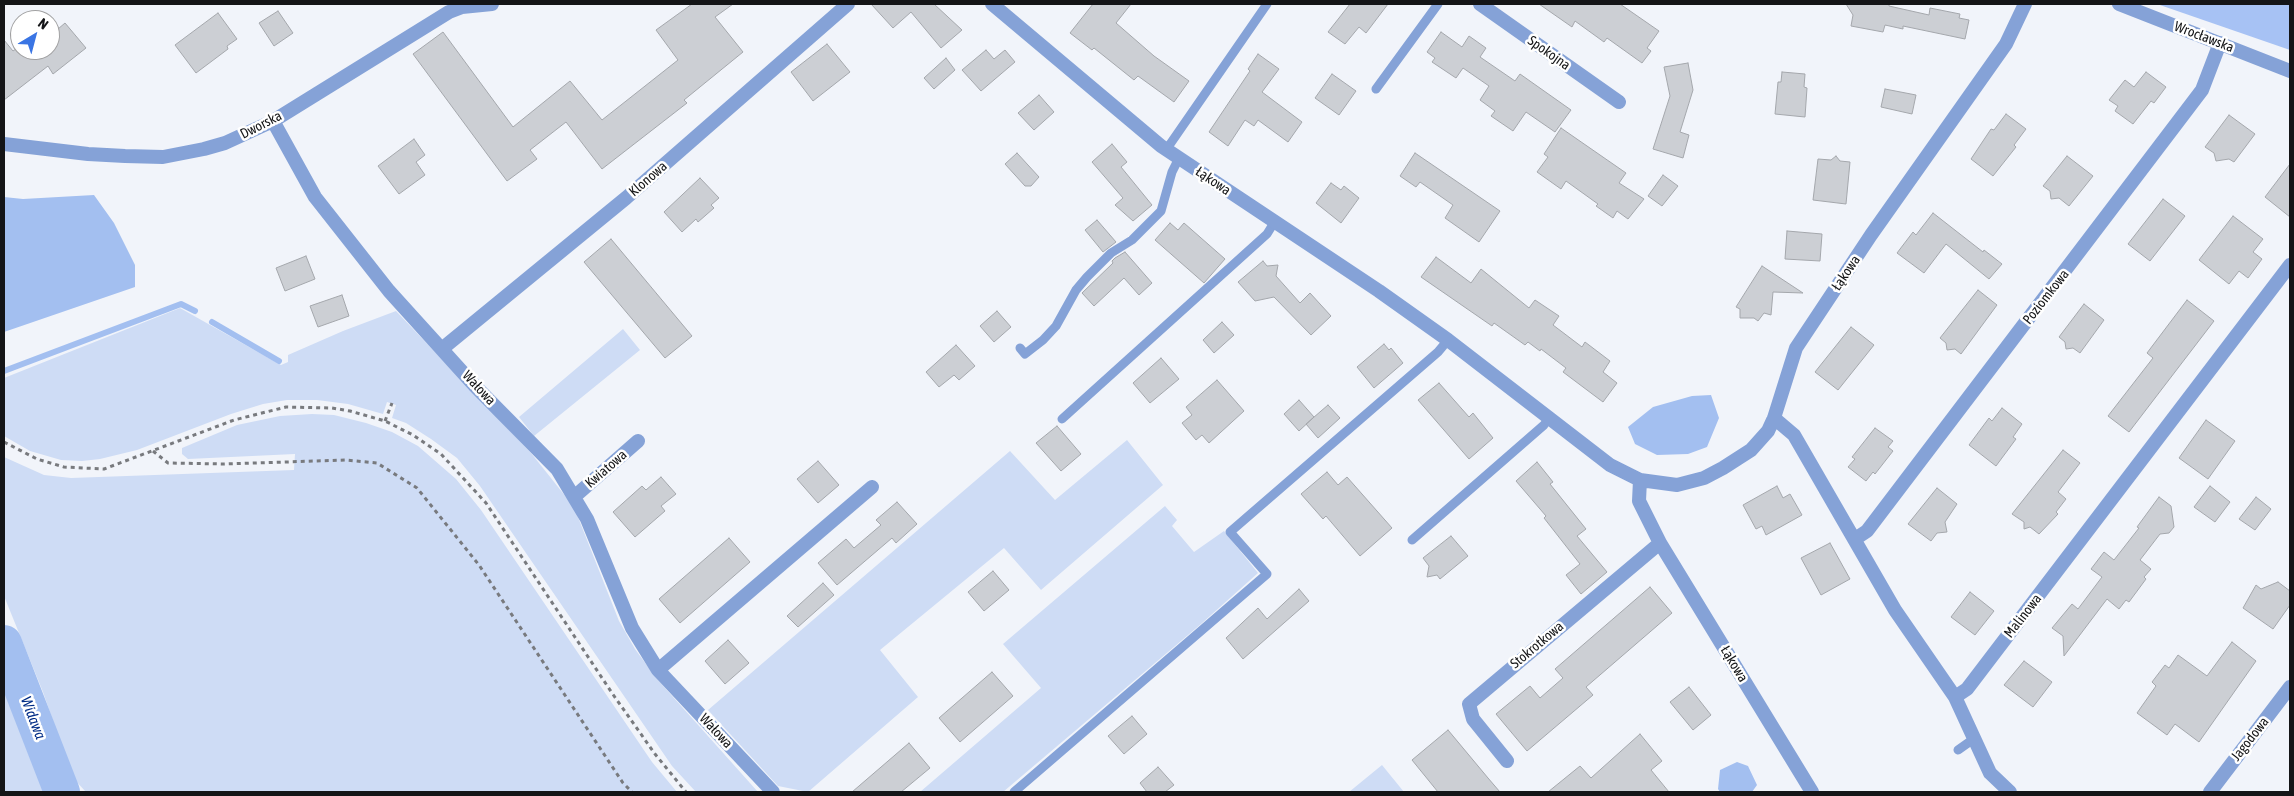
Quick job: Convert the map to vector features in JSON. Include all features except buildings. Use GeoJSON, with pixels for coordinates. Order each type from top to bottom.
{"type":"FeatureCollection","features":[{"type":"Feature","properties":{"kind":"street","name":"Dworska"},"geometry":{"type":"LineString","coordinates":[[4,144],[88,154],[163,156],[225,143],[273,120],[449,12],[462,8],[492,4]]}},
{"type":"Feature","properties":{"kind":"street","name":"Klonowa"},"geometry":{"type":"LineString","coordinates":[[443,348],[626,198],[848,4]]}},
{"type":"Feature","properties":{"kind":"street","name":"Łąkowa"},"geometry":{"type":"LineString","coordinates":[[992,4],[1166,150],[1379,291],[1448,340],[1610,464],[1640,480],[1677,485],[1704,478],[1723,468],[1751,450],[1768,431],[1774,418],[1796,348],[1871,235],[2002,50],[2025,4]]}},
{"type":"Feature","properties":{"kind":"street","name":"Spokojna"},"geometry":{"type":"LineString","coordinates":[[1480,4],[1618,102]]}},
{"type":"Feature","properties":{"kind":"street","name":"Wrocławska"},"geometry":{"type":"LineString","coordinates":[[2119,4],[2290,71]]}},
{"type":"Feature","properties":{"kind":"street","name":"Poziomkowa"},"geometry":{"type":"LineString","coordinates":[[1855,540],[1868,531],[2202,90],[2220,43]]}},
{"type":"Feature","properties":{"kind":"street","name":"Wałowa"},"geometry":{"type":"LineString","coordinates":[[273,120],[315,197],[389,292],[443,348],[475,386],[557,469],[587,519],[632,628],[658,670],[773,792]]}},
{"type":"Feature","properties":{"kind":"street","name":"Malinowa"},"geometry":{"type":"LineString","coordinates":[[1954,697],[1968,689],[2290,265]]}},
{"type":"Feature","properties":{"kind":"street"},"geometry":{"type":"LineString","coordinates":[[1774,418],[1794,435],[1895,610],[1954,697],[1990,772],[2010,792]]}},
{"type":"Feature","properties":{"kind":"street","name":"Kwiatowa"},"geometry":{"type":"LineString","coordinates":[[574,497],[638,441]]}},
{"type":"Feature","properties":{"kind":"street","name":"Łąkowa"},"geometry":{"type":"LineString","coordinates":[[1640,480],[1639,501],[1660,543],[1812,792]]}},
{"type":"Feature","properties":{"kind":"street"},"geometry":{"type":"LineString","coordinates":[[658,670],[872,486]]}},
{"type":"Feature","properties":{"kind":"street","name":"Stokrotkowa"},"geometry":{"type":"LineString","coordinates":[[1507,761],[1473,719],[1469,704],[1660,543]]}},
{"type":"Feature","properties":{"kind":"street","name":"Jagodowa"},"geometry":{"type":"LineString","coordinates":[[2210,792],[2290,687]]}},
{"type":"Feature","properties":{"kind":"lane"},"geometry":{"type":"LineString","coordinates":[[1166,150],[1267,4]]}},
{"type":"Feature","properties":{"kind":"lane"},"geometry":{"type":"LineString","coordinates":[[1376,89],[1438,4]]}},
{"type":"Feature","properties":{"kind":"lane"},"geometry":{"type":"LineString","coordinates":[[1020,348],[1025,354],[1042,340],[1056,326],[1076,290],[1087,277],[1111,253],[1132,240],[1161,210],[1172,172],[1179,158]]}},
{"type":"Feature","properties":{"kind":"lane"},"geometry":{"type":"LineString","coordinates":[[1062,418],[1267,234],[1274,221]]}},
{"type":"Feature","properties":{"kind":"lane"},"geometry":{"type":"LineString","coordinates":[[1014,792],[1267,574],[1230,532],[1438,352],[1448,340]]}},
{"type":"Feature","properties":{"kind":"lane"},"geometry":{"type":"LineString","coordinates":[[1412,540],[1544,425],[1549,418]]}},
{"type":"Feature","properties":{"kind":"lane"},"geometry":{"type":"LineString","coordinates":[[1958,750],[1975,738]]}},
{"type":"Feature","properties":{"kind":"path"},"geometry":{"type":"LineString","coordinates":[[385,420],[392,403]]}},
{"type":"Feature","properties":{"kind":"path"},"geometry":{"type":"LineString","coordinates":[[4,442],[37,459],[64,467],[104,469],[234,420],[286,407],[332,408],[385,420],[442,454],[486,503],[612,693],[655,754],[686,792]]}},
{"type":"Feature","properties":{"kind":"path"},"geometry":{"type":"LineString","coordinates":[[153,451],[168,463],[224,464],[346,460],[378,463],[417,488],[479,565],[623,783],[632,792]]}},
{"type":"Feature","properties":{"kind":"shaded area"},"geometry":{"type":"Polygon","coordinates":[[[2157,4],[2290,4],[2290,50],[2157,4]]]}},
{"type":"Feature","properties":{"kind":"shaded area"},"geometry":{"type":"Polygon","coordinates":[[[94,195],[114,223],[135,265],[135,287],[4,332],[4,197],[23,199],[94,195]]]}},
{"type":"Feature","properties":{"kind":"shaded area"},"geometry":{"type":"Polygon","coordinates":[[[180,308],[281,365],[288,362],[288,355],[396,311],[531,453],[574,507],[619,621],[635,649],[657,679],[758,792],[696,792],[672,766],[480,486],[457,458],[406,423],[392,418],[396,405],[387,402],[383,414],[348,404],[317,400],[287,400],[263,404],[231,414],[137,450],[100,459],[82,461],[61,460],[30,451],[4,436],[4,378],[180,308]]]}},
{"type":"Feature","properties":{"kind":"shaded area"},"geometry":{"type":"Polygon","coordinates":[[[623,329],[640,350],[534,436],[519,417],[623,329]]]}},
{"type":"Feature","properties":{"kind":"shaded area"},"geometry":{"type":"Polygon","coordinates":[[[1711,395],[1719,418],[1707,447],[1688,454],[1657,455],[1635,444],[1628,427],[1653,407],[1692,396],[1711,395]]]}},
{"type":"Feature","properties":{"kind":"shaded area"},"geometry":{"type":"Polygon","coordinates":[[[334,415],[392,432],[418,446],[456,479],[481,510],[652,762],[677,792],[86,792],[73,778],[43,692],[4,596],[4,457],[44,475],[71,478],[294,470],[295,454],[188,459],[182,454],[182,448],[237,425],[280,416],[334,415]]]}},
{"type":"Feature","properties":{"kind":"shaded area"},"geometry":{"type":"Polygon","coordinates":[[[1127,440],[1163,485],[1041,590],[1004,548],[880,650],[918,697],[808,792],[778,786],[708,710],[1010,451],[1055,500],[1127,440]]]}},
{"type":"Feature","properties":{"kind":"shaded area"},"geometry":{"type":"Polygon","coordinates":[[[1165,506],[1177,520],[1172,526],[1194,552],[1224,531],[1258,573],[1201,624],[1003,792],[920,792],[1041,688],[1003,644],[1165,506]]]}},
{"type":"Feature","properties":{"kind":"shaded area"},"geometry":{"type":"Polygon","coordinates":[[[4,691],[41,786],[47,792],[4,792],[4,691]]]}},
{"type":"Feature","properties":{"kind":"shaded area"},"geometry":{"type":"Polygon","coordinates":[[[1737,762],[1748,766],[1757,785],[1752,792],[1720,792],[1718,789],[1720,770],[1737,762]]]}},
{"type":"Feature","properties":{"kind":"shaded area"},"geometry":{"type":"Polygon","coordinates":[[[1382,765],[1404,792],[1349,792],[1382,765]]]}},
{"type":"Feature","properties":{"kind":"waterway"},"geometry":{"type":"LineString","coordinates":[[4,371],[181,304],[195,311]]}},
{"type":"Feature","properties":{"kind":"waterway"},"geometry":{"type":"LineString","coordinates":[[212,322],[279,361]]}},
{"type":"Feature","properties":{"kind":"waterway","name":"Widawa"},"geometry":{"type":"LineString","coordinates":[[4,643],[62,792]]}}]}
